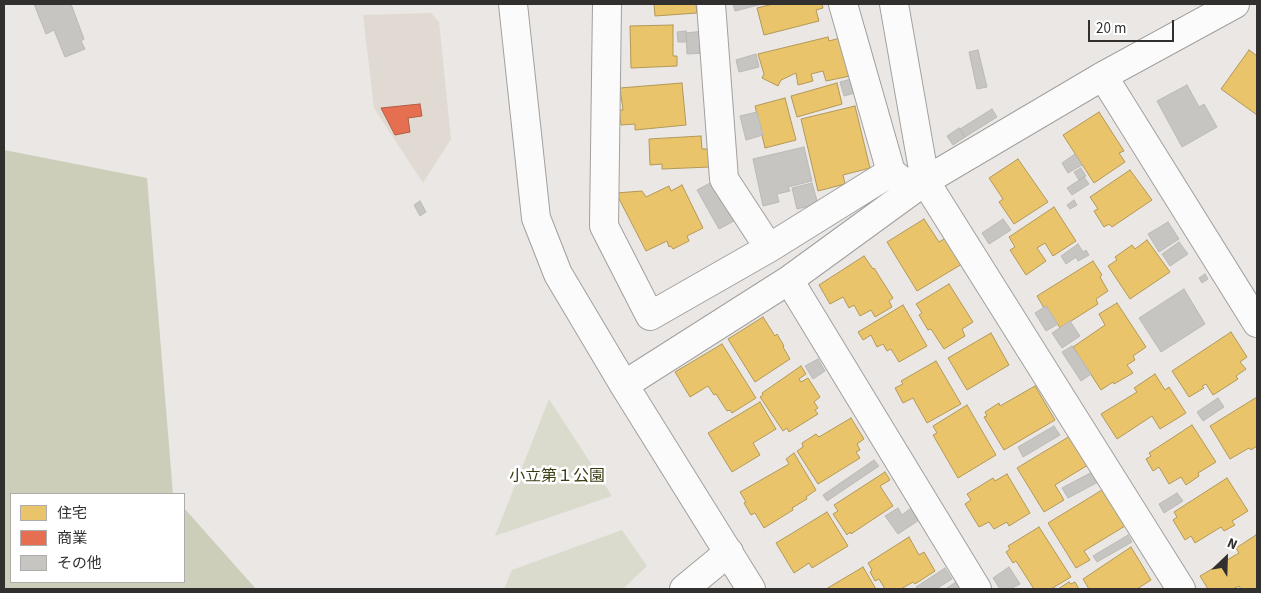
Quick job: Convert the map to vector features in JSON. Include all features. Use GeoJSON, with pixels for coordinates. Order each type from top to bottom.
{"type":"FeatureCollection","features":[{"type":"Feature","properties":{"kind":"street"},"geometry":{"type":"LineString","coordinates":[[513,4],[536,218],[558,274],[624,385],[751,589]]}},
{"type":"Feature","properties":{"kind":"street"},"geometry":{"type":"LineString","coordinates":[[607,4],[604,226],[650,316],[769,248],[891,172]]}},
{"type":"Feature","properties":{"kind":"street"},"geometry":{"type":"LineString","coordinates":[[712,4],[724,179],[769,248]]}},
{"type":"Feature","properties":{"kind":"street"},"geometry":{"type":"LineString","coordinates":[[843,4],[891,172],[919,185]]}},
{"type":"Feature","properties":{"kind":"street"},"geometry":{"type":"LineString","coordinates":[[894,4],[919,185],[1182,589]]}},
{"type":"Feature","properties":{"kind":"street"},"geometry":{"type":"LineString","coordinates":[[624,385],[789,280],[919,185],[1103,76],[1235,4]]}},
{"type":"Feature","properties":{"kind":"street"},"geometry":{"type":"LineString","coordinates":[[1103,76],[1257,323]]}},
{"type":"Feature","properties":{"kind":"street"},"geometry":{"type":"LineString","coordinates":[[789,280],[977,589]]}},
{"type":"Feature","properties":{"kind":"street"},"geometry":{"type":"LineString","coordinates":[[684,589],[729,552]]}},
{"type":"Feature","properties":{"kind":"shaded area"},"geometry":{"type":"Polygon","coordinates":[[[431,13],[439,22],[451,139],[423,183],[374,108],[363,15],[431,13]]]}},
{"type":"Feature","properties":{"kind":"green space"},"geometry":{"type":"Polygon","coordinates":[[[4,150],[147,178],[173,493],[10,493],[10,583],[185,583],[185,509],[256,589],[4,589],[4,150]]]}},
{"type":"Feature","properties":{"kind":"green space","name":"小立第１公園"},"geometry":{"type":"Polygon","coordinates":[[[549,399],[612,496],[495,536],[549,399]]]}},
{"type":"Feature","properties":{"kind":"green space","name":"小立第１公園"},"geometry":{"type":"Polygon","coordinates":[[[622,530],[647,566],[623,589],[504,589],[512,570],[622,530]]]}},
{"type":"Feature","properties":{"kind":"building: 住宅"},"geometry":{"type":"Polygon","coordinates":[[[654,4],[696,4],[697,13],[655,16],[654,4]]]}},
{"type":"Feature","properties":{"kind":"building: 住宅"},"geometry":{"type":"Polygon","coordinates":[[[773,4],[822,4],[823,8],[816,10],[819,21],[764,35],[757,8],[773,4]]]}},
{"type":"Feature","properties":{"kind":"building: 住宅"},"geometry":{"type":"Polygon","coordinates":[[[673,25],[673,56],[677,56],[677,66],[631,68],[630,26],[673,25]]]}},
{"type":"Feature","properties":{"kind":"building: 住宅"},"geometry":{"type":"Polygon","coordinates":[[[828,37],[829,41],[840,38],[850,76],[826,81],[823,71],[811,74],[813,81],[798,85],[796,73],[781,80],[778,86],[762,78],[764,74],[758,54],[828,37]]]}},
{"type":"Feature","properties":{"kind":"building: 住宅"},"geometry":{"type":"Polygon","coordinates":[[[1249,50],[1257,56],[1257,115],[1221,89],[1249,50]]]}},
{"type":"Feature","properties":{"kind":"building: 住宅"},"geometry":{"type":"Polygon","coordinates":[[[682,83],[686,125],[635,130],[635,124],[621,125],[619,110],[623,110],[620,88],[682,83]]]}},
{"type":"Feature","properties":{"kind":"building: 住宅"},"geometry":{"type":"Polygon","coordinates":[[[837,83],[842,104],[797,117],[791,96],[837,83]]]}},
{"type":"Feature","properties":{"kind":"building: 住宅"},"geometry":{"type":"Polygon","coordinates":[[[785,98],[796,140],[765,148],[755,106],[785,98]]]}},
{"type":"Feature","properties":{"kind":"building: 住宅"},"geometry":{"type":"Polygon","coordinates":[[[855,106],[870,168],[843,175],[845,184],[818,191],[801,119],[855,106]]]}},
{"type":"Feature","properties":{"kind":"building: 住宅"},"geometry":{"type":"Polygon","coordinates":[[[1099,112],[1124,151],[1119,153],[1125,162],[1094,183],[1063,135],[1099,112]]]}},
{"type":"Feature","properties":{"kind":"building: 住宅"},"geometry":{"type":"Polygon","coordinates":[[[701,136],[702,149],[710,149],[710,167],[662,169],[662,164],[650,165],[649,139],[701,136]]]}},
{"type":"Feature","properties":{"kind":"building: 住宅"},"geometry":{"type":"Polygon","coordinates":[[[1018,159],[1048,202],[1014,224],[999,202],[1003,199],[989,178],[1018,159]]]}},
{"type":"Feature","properties":{"kind":"building: 住宅"},"geometry":{"type":"Polygon","coordinates":[[[1130,170],[1152,200],[1112,227],[1109,224],[1104,227],[1094,211],[1098,209],[1090,197],[1130,170]]]}},
{"type":"Feature","properties":{"kind":"building: 住宅"},"geometry":{"type":"Polygon","coordinates":[[[682,185],[703,228],[687,236],[689,241],[673,249],[671,246],[669,247],[667,241],[646,251],[616,193],[642,191],[646,197],[669,186],[671,191],[682,185]]]}},
{"type":"Feature","properties":{"kind":"building: 住宅"},"geometry":{"type":"Polygon","coordinates":[[[1054,207],[1076,241],[1053,256],[1045,243],[1037,248],[1046,261],[1026,275],[1010,250],[1015,247],[1009,237],[1054,207]]]}},
{"type":"Feature","properties":{"kind":"building: 住宅"},"geometry":{"type":"Polygon","coordinates":[[[924,219],[939,242],[946,238],[962,264],[917,291],[887,242],[924,219]]]}},
{"type":"Feature","properties":{"kind":"building: 住宅"},"geometry":{"type":"Polygon","coordinates":[[[1147,240],[1170,272],[1130,299],[1108,266],[1117,260],[1115,257],[1132,245],[1135,249],[1147,240]]]}},
{"type":"Feature","properties":{"kind":"building: 住宅"},"geometry":{"type":"Polygon","coordinates":[[[864,256],[893,298],[889,301],[892,307],[875,317],[871,310],[860,316],[854,305],[849,308],[843,297],[830,304],[819,285],[864,256]]]}},
{"type":"Feature","properties":{"kind":"building: 住宅"},"geometry":{"type":"Polygon","coordinates":[[[1093,261],[1102,275],[1100,277],[1108,291],[1096,299],[1098,304],[1060,328],[1037,296],[1093,261]]]}},
{"type":"Feature","properties":{"kind":"building: 住宅"},"geometry":{"type":"Polygon","coordinates":[[[949,284],[973,322],[962,329],[965,336],[944,349],[931,329],[928,330],[919,315],[922,313],[916,304],[949,284]]]}},
{"type":"Feature","properties":{"kind":"building: 住宅"},"geometry":{"type":"Polygon","coordinates":[[[1117,303],[1146,347],[1133,356],[1135,360],[1127,365],[1133,373],[1101,390],[1073,347],[1105,325],[1099,314],[1117,303]]]}},
{"type":"Feature","properties":{"kind":"building: 住宅"},"geometry":{"type":"Polygon","coordinates":[[[903,305],[927,346],[899,362],[891,349],[887,351],[883,344],[877,347],[871,335],[863,340],[858,332],[903,305]]]}},
{"type":"Feature","properties":{"kind":"building: 住宅"},"geometry":{"type":"Polygon","coordinates":[[[763,317],[775,336],[777,334],[790,359],[755,382],[728,339],[763,317]]]}},
{"type":"Feature","properties":{"kind":"building: 住宅"},"geometry":{"type":"Polygon","coordinates":[[[1231,332],[1247,357],[1240,362],[1246,369],[1236,376],[1238,379],[1213,395],[1206,384],[1202,386],[1204,388],[1189,397],[1172,371],[1231,332]]]}},
{"type":"Feature","properties":{"kind":"building: 住宅"},"geometry":{"type":"Polygon","coordinates":[[[991,333],[1009,365],[967,390],[948,358],[991,333]]]}},
{"type":"Feature","properties":{"kind":"building: 住宅"},"geometry":{"type":"Polygon","coordinates":[[[722,344],[756,398],[732,413],[730,410],[727,411],[716,394],[714,395],[708,386],[690,397],[675,372],[722,344]]]}},
{"type":"Feature","properties":{"kind":"building: 住宅"},"geometry":{"type":"Polygon","coordinates":[[[936,361],[961,404],[927,423],[913,398],[903,403],[895,388],[903,384],[901,381],[936,361]]]}},
{"type":"Feature","properties":{"kind":"building: 住宅"},"geometry":{"type":"Polygon","coordinates":[[[801,366],[806,374],[799,379],[801,382],[808,378],[820,397],[814,402],[818,408],[815,410],[818,414],[789,432],[787,428],[783,431],[760,397],[763,395],[762,393],[801,366]]]}},
{"type":"Feature","properties":{"kind":"building: 住宅"},"geometry":{"type":"Polygon","coordinates":[[[1155,374],[1165,390],[1169,387],[1186,413],[1160,429],[1152,416],[1117,439],[1101,414],[1137,392],[1134,388],[1155,374]]]}},
{"type":"Feature","properties":{"kind":"building: 住宅"},"geometry":{"type":"Polygon","coordinates":[[[1035,386],[1055,420],[1004,450],[984,417],[987,416],[985,412],[999,403],[1000,406],[1035,386]]]}},
{"type":"Feature","properties":{"kind":"building: 住宅"},"geometry":{"type":"Polygon","coordinates":[[[1257,397],[1257,446],[1251,450],[1249,448],[1230,459],[1210,426],[1257,397]]]}},
{"type":"Feature","properties":{"kind":"building: 住宅"},"geometry":{"type":"Polygon","coordinates":[[[760,402],[776,429],[753,443],[760,455],[732,472],[708,433],[760,402]]]}},
{"type":"Feature","properties":{"kind":"building: 住宅"},"geometry":{"type":"Polygon","coordinates":[[[967,405],[996,455],[958,478],[933,435],[937,433],[933,426],[967,405]]]}},
{"type":"Feature","properties":{"kind":"building: 住宅"},"geometry":{"type":"Polygon","coordinates":[[[851,418],[864,439],[857,444],[860,450],[856,452],[860,458],[818,484],[797,451],[803,447],[802,443],[816,434],[819,437],[851,418]]]}},
{"type":"Feature","properties":{"kind":"building: 住宅"},"geometry":{"type":"Polygon","coordinates":[[[1192,425],[1216,462],[1198,473],[1199,476],[1186,485],[1181,477],[1169,484],[1159,467],[1153,471],[1146,459],[1151,456],[1149,453],[1192,425]]]}},
{"type":"Feature","properties":{"kind":"building: 住宅"},"geometry":{"type":"Polygon","coordinates":[[[1070,436],[1088,465],[1055,485],[1064,500],[1044,512],[1017,468],[1070,436]]]}},
{"type":"Feature","properties":{"kind":"building: 住宅"},"geometry":{"type":"Polygon","coordinates":[[[794,453],[816,490],[806,497],[807,499],[792,508],[793,510],[764,528],[755,513],[751,515],[740,492],[789,464],[786,459],[794,453]]]}},
{"type":"Feature","properties":{"kind":"building: 住宅"},"geometry":{"type":"Polygon","coordinates":[[[885,472],[890,480],[880,486],[893,506],[847,535],[833,514],[838,511],[834,505],[885,472]]]}},
{"type":"Feature","properties":{"kind":"building: 住宅"},"geometry":{"type":"Polygon","coordinates":[[[1007,474],[1030,513],[1009,526],[1007,522],[994,529],[989,522],[979,527],[965,504],[971,500],[967,494],[993,478],[995,481],[1007,474]]]}},
{"type":"Feature","properties":{"kind":"building: 住宅"},"geometry":{"type":"Polygon","coordinates":[[[1227,478],[1248,511],[1232,521],[1235,525],[1224,531],[1221,527],[1195,543],[1191,536],[1185,540],[1173,520],[1177,517],[1174,512],[1227,478]]]}},
{"type":"Feature","properties":{"kind":"building: 住宅"},"geometry":{"type":"Polygon","coordinates":[[[1102,490],[1125,526],[1084,551],[1090,560],[1076,568],[1048,523],[1102,490]]]}},
{"type":"Feature","properties":{"kind":"building: 住宅"},"geometry":{"type":"Polygon","coordinates":[[[827,512],[848,546],[812,568],[809,563],[794,573],[776,543],[827,512]]]}},
{"type":"Feature","properties":{"kind":"building: 住宅"},"geometry":{"type":"Polygon","coordinates":[[[1039,527],[1071,577],[1051,589],[1034,589],[1016,561],[1013,563],[1006,552],[1010,549],[1008,546],[1039,527]]]}},
{"type":"Feature","properties":{"kind":"building: 住宅"},"geometry":{"type":"Polygon","coordinates":[[[1256,535],[1257,589],[1241,589],[1239,586],[1233,589],[1208,589],[1200,576],[1239,553],[1236,548],[1256,535]]]}},
{"type":"Feature","properties":{"kind":"building: 住宅"},"geometry":{"type":"Polygon","coordinates":[[[909,537],[919,555],[924,552],[935,571],[915,584],[913,582],[901,589],[885,589],[879,579],[875,581],[868,563],[909,537]]]}},
{"type":"Feature","properties":{"kind":"building: 住宅"},"geometry":{"type":"Polygon","coordinates":[[[1131,547],[1151,580],[1137,589],[1089,589],[1083,579],[1131,547]]]}},
{"type":"Feature","properties":{"kind":"building: 住宅"},"geometry":{"type":"Polygon","coordinates":[[[863,567],[876,589],[826,589],[863,567]]]}},
{"type":"Feature","properties":{"kind":"building: 住宅"},"geometry":{"type":"Polygon","coordinates":[[[1069,582],[1071,584],[1075,582],[1079,589],[1058,589],[1069,582]]]}},
{"type":"Feature","properties":{"kind":"building: 商業"},"geometry":{"type":"Polygon","coordinates":[[[420,104],[422,116],[408,118],[410,132],[395,135],[381,108],[420,104]]]}},
{"type":"Feature","properties":{"kind":"building: その他"},"geometry":{"type":"Polygon","coordinates":[[[34,4],[71,4],[84,39],[81,41],[85,49],[65,57],[54,30],[46,34],[34,4]]]}},
{"type":"Feature","properties":{"kind":"building: その他"},"geometry":{"type":"Polygon","coordinates":[[[733,4],[762,4],[735,11],[733,4]]]}},
{"type":"Feature","properties":{"kind":"building: その他"},"geometry":{"type":"Polygon","coordinates":[[[686,31],[687,42],[678,42],[677,32],[686,31]]]}},
{"type":"Feature","properties":{"kind":"building: その他"},"geometry":{"type":"Polygon","coordinates":[[[704,31],[706,53],[687,54],[686,33],[704,31]]]}},
{"type":"Feature","properties":{"kind":"building: その他"},"geometry":{"type":"Polygon","coordinates":[[[978,50],[987,87],[977,89],[969,52],[978,50]]]}},
{"type":"Feature","properties":{"kind":"building: その他"},"geometry":{"type":"Polygon","coordinates":[[[756,54],[759,67],[739,72],[736,60],[756,54]]]}},
{"type":"Feature","properties":{"kind":"building: その他"},"geometry":{"type":"Polygon","coordinates":[[[851,79],[855,93],[844,96],[840,82],[851,79]]]}},
{"type":"Feature","properties":{"kind":"building: その他"},"geometry":{"type":"Polygon","coordinates":[[[1187,85],[1199,107],[1204,104],[1217,127],[1182,147],[1157,101],[1187,85]]]}},
{"type":"Feature","properties":{"kind":"building: その他"},"geometry":{"type":"Polygon","coordinates":[[[992,109],[997,117],[965,137],[960,129],[992,109]]]}},
{"type":"Feature","properties":{"kind":"building: その他"},"geometry":{"type":"Polygon","coordinates":[[[757,112],[763,135],[746,140],[740,116],[757,112]]]}},
{"type":"Feature","properties":{"kind":"building: その他"},"geometry":{"type":"Polygon","coordinates":[[[959,128],[965,137],[953,145],[947,136],[959,128]]]}},
{"type":"Feature","properties":{"kind":"building: その他"},"geometry":{"type":"Polygon","coordinates":[[[804,147],[812,181],[788,187],[790,191],[777,194],[779,202],[763,206],[753,159],[804,147]]]}},
{"type":"Feature","properties":{"kind":"building: その他"},"geometry":{"type":"Polygon","coordinates":[[[1075,154],[1082,165],[1068,173],[1062,163],[1075,154]]]}},
{"type":"Feature","properties":{"kind":"building: その他"},"geometry":{"type":"Polygon","coordinates":[[[1081,168],[1086,176],[1079,180],[1074,172],[1081,168]]]}},
{"type":"Feature","properties":{"kind":"building: その他"},"geometry":{"type":"Polygon","coordinates":[[[1084,177],[1089,184],[1072,195],[1067,188],[1084,177]]]}},
{"type":"Feature","properties":{"kind":"building: その他"},"geometry":{"type":"Polygon","coordinates":[[[712,182],[734,221],[719,229],[697,190],[712,182]]]}},
{"type":"Feature","properties":{"kind":"building: その他"},"geometry":{"type":"Polygon","coordinates":[[[812,183],[818,204],[797,209],[792,188],[812,183]]]}},
{"type":"Feature","properties":{"kind":"building: その他"},"geometry":{"type":"Polygon","coordinates":[[[1074,200],[1077,205],[1070,209],[1067,205],[1074,200]]]}},
{"type":"Feature","properties":{"kind":"building: その他"},"geometry":{"type":"Polygon","coordinates":[[[420,201],[426,212],[420,216],[414,205],[420,201]]]}},
{"type":"Feature","properties":{"kind":"building: その他"},"geometry":{"type":"Polygon","coordinates":[[[1003,219],[1011,230],[989,244],[982,233],[1003,219]]]}},
{"type":"Feature","properties":{"kind":"building: その他"},"geometry":{"type":"Polygon","coordinates":[[[1168,222],[1179,239],[1159,252],[1148,234],[1168,222]]]}},
{"type":"Feature","properties":{"kind":"building: その他"},"geometry":{"type":"Polygon","coordinates":[[[1179,242],[1188,254],[1170,266],[1162,254],[1179,242]]]}},
{"type":"Feature","properties":{"kind":"building: その他"},"geometry":{"type":"Polygon","coordinates":[[[1078,244],[1083,252],[1086,250],[1089,255],[1078,261],[1076,257],[1066,264],[1061,256],[1078,244]]]}},
{"type":"Feature","properties":{"kind":"building: その他"},"geometry":{"type":"Polygon","coordinates":[[[1205,274],[1208,279],[1202,283],[1199,278],[1205,274]]]}},
{"type":"Feature","properties":{"kind":"building: その他"},"geometry":{"type":"Polygon","coordinates":[[[1184,289],[1205,324],[1161,352],[1139,318],[1184,289]]]}},
{"type":"Feature","properties":{"kind":"building: その他"},"geometry":{"type":"Polygon","coordinates":[[[1046,306],[1058,324],[1046,331],[1035,313],[1046,306]]]}},
{"type":"Feature","properties":{"kind":"building: その他"},"geometry":{"type":"Polygon","coordinates":[[[1070,321],[1080,336],[1062,348],[1052,333],[1070,321]]]}},
{"type":"Feature","properties":{"kind":"building: その他"},"geometry":{"type":"Polygon","coordinates":[[[1072,346],[1091,374],[1081,381],[1062,352],[1072,346]]]}},
{"type":"Feature","properties":{"kind":"building: その他"},"geometry":{"type":"Polygon","coordinates":[[[818,359],[825,371],[813,379],[805,366],[818,359]]]}},
{"type":"Feature","properties":{"kind":"building: その他"},"geometry":{"type":"Polygon","coordinates":[[[1218,398],[1224,407],[1203,421],[1197,412],[1218,398]]]}},
{"type":"Feature","properties":{"kind":"building: その他"},"geometry":{"type":"Polygon","coordinates":[[[1054,426],[1060,435],[1023,457],[1018,447],[1054,426]]]}},
{"type":"Feature","properties":{"kind":"building: その他"},"geometry":{"type":"Polygon","coordinates":[[[874,460],[879,466],[827,501],[823,495],[874,460]]]}},
{"type":"Feature","properties":{"kind":"building: その他"},"geometry":{"type":"Polygon","coordinates":[[[1094,471],[1100,481],[1068,498],[1062,488],[1094,471]]]}},
{"type":"Feature","properties":{"kind":"building: その他"},"geometry":{"type":"Polygon","coordinates":[[[1177,493],[1183,501],[1164,513],[1159,504],[1177,493]]]}},
{"type":"Feature","properties":{"kind":"building: その他"},"geometry":{"type":"Polygon","coordinates":[[[898,508],[902,515],[911,508],[919,520],[898,534],[885,516],[898,508]]]}},
{"type":"Feature","properties":{"kind":"building: その他"},"geometry":{"type":"Polygon","coordinates":[[[1128,535],[1132,542],[1097,562],[1093,556],[1128,535]]]}},
{"type":"Feature","properties":{"kind":"building: その他"},"geometry":{"type":"Polygon","coordinates":[[[1009,567],[1020,584],[1010,589],[1000,589],[993,578],[1009,567]]]}},
{"type":"Feature","properties":{"kind":"building: その他"},"geometry":{"type":"Polygon","coordinates":[[[945,568],[952,579],[936,589],[918,589],[916,587],[945,568]]]}},
{"type":"Feature","properties":{"kind":"building: その他"},"geometry":{"type":"Polygon","coordinates":[[[956,582],[962,589],[947,588],[956,582]]]}}]}
